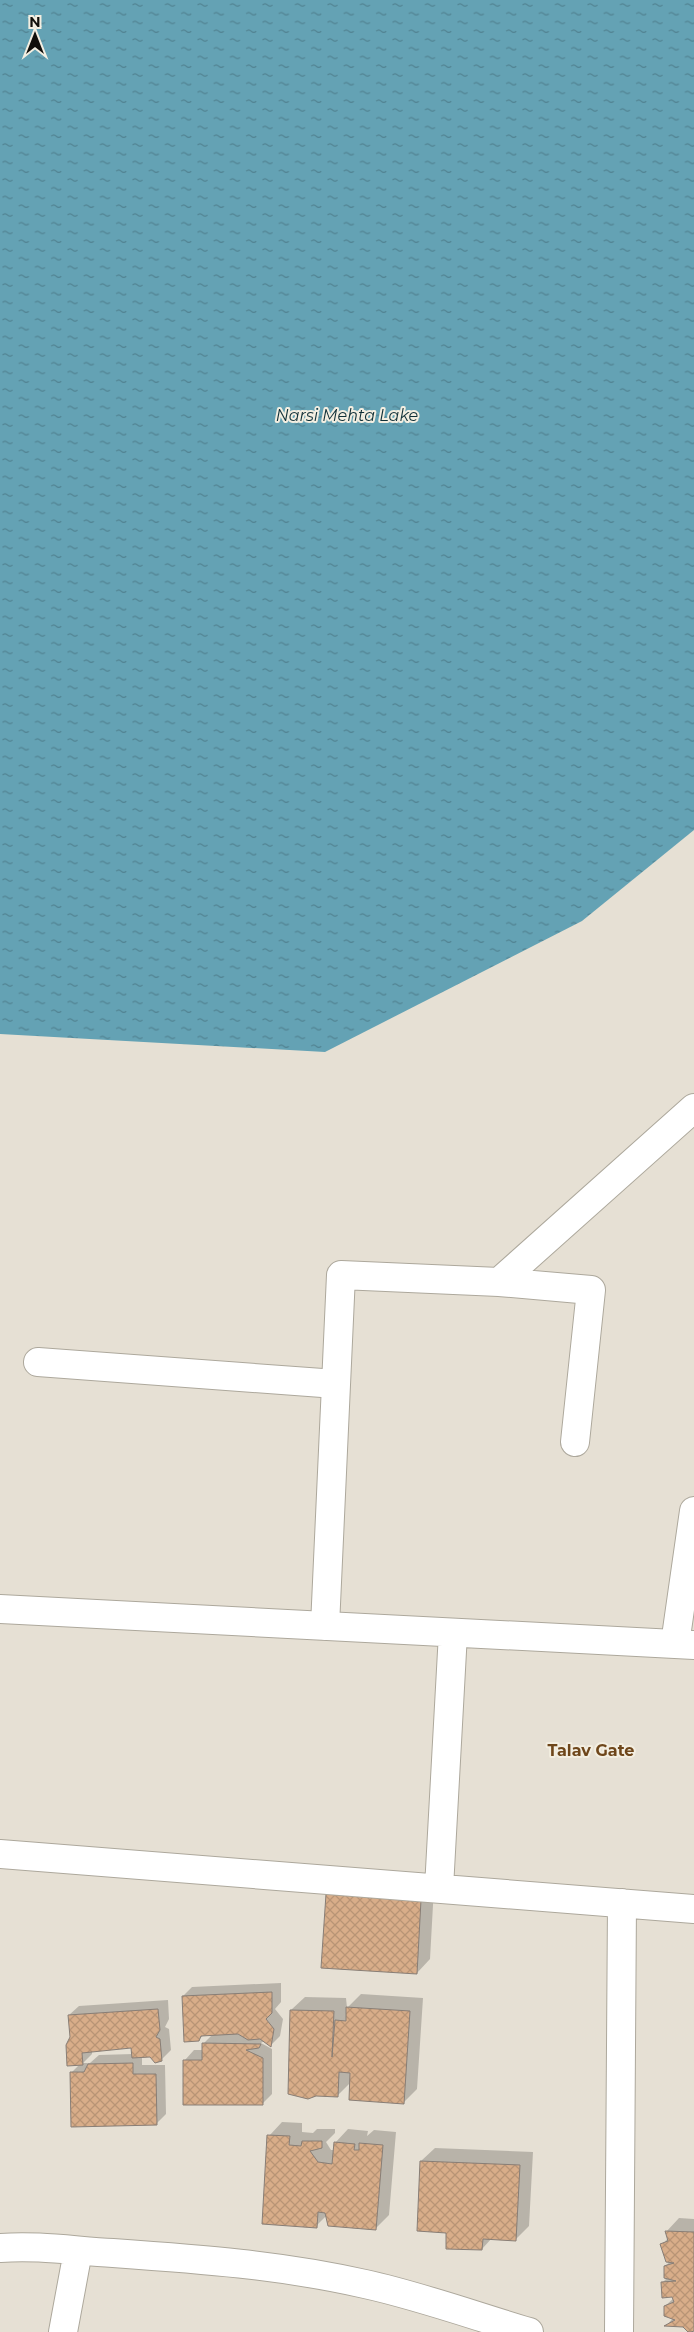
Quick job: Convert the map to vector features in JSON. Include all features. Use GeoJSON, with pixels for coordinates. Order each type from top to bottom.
{"type":"FeatureCollection","features":[{"type":"Feature","properties":{"kind":"street"},"geometry":{"type":"LineString","coordinates":[[500,1282],[694,1108]]}},
{"type":"Feature","properties":{"kind":"street"},"geometry":{"type":"LineString","coordinates":[[325,1626],[341,1275],[500,1282],[591,1290],[575,1442]]}},
{"type":"Feature","properties":{"kind":"street"},"geometry":{"type":"LineString","coordinates":[[38,1362],[336,1384]]}},
{"type":"Feature","properties":{"kind":"street"},"geometry":{"type":"LineString","coordinates":[[0,1609],[685,1644],[694,1511]]}},
{"type":"Feature","properties":{"kind":"street"},"geometry":{"type":"LineString","coordinates":[[439,1888],[453,1633]]}},
{"type":"Feature","properties":{"kind":"street"},"geometry":{"type":"LineString","coordinates":[[0,1854],[694,1909]]}},
{"type":"Feature","properties":{"kind":"street"},"geometry":{"type":"LineString","coordinates":[[619,2332],[622,1903]]}},
{"type":"Feature","properties":{"kind":"street"},"geometry":{"type":"LineString","coordinates":[[0,2248],[32,2246],[78,2251],[206,2259],[293,2270],[366,2284],[529,2332]]}},
{"type":"Feature","properties":{"kind":"street"},"geometry":{"type":"LineString","coordinates":[[63,2332],[78,2251]]}},
{"type":"Feature","properties":{"kind":"water","name":"Narsi Mehta Lake"},"geometry":{"type":"Polygon","coordinates":[[[0,0],[694,0],[694,830],[582,921],[325,1052],[0,1034],[0,0]]]}},
{"type":"Feature","properties":{"kind":"building"},"geometry":{"type":"Polygon","coordinates":[[[326,1894],[421,1900],[417,1974],[321,1968],[326,1894]]]}},
{"type":"Feature","properties":{"kind":"building"},"geometry":{"type":"Polygon","coordinates":[[[272,1992],[272,2013],[266,2019],[274,2029],[271,2047],[260,2039],[248,2040],[238,2034],[201,2036],[199,2041],[184,2042],[182,1996],[272,1992]]]}},
{"type":"Feature","properties":{"kind":"building"},"geometry":{"type":"Polygon","coordinates":[[[346,2007],[410,2011],[404,2104],[349,2100],[350,2073],[339,2072],[338,2097],[316,2096],[308,2099],[288,2094],[290,2010],[334,2011],[332,2057],[335,2020],[346,2021],[346,2007]]]}},
{"type":"Feature","properties":{"kind":"building"},"geometry":{"type":"Polygon","coordinates":[[[158,2009],[160,2030],[156,2037],[160,2039],[162,2061],[155,2063],[150,2057],[132,2058],[131,2048],[82,2053],[83,2065],[67,2066],[66,2045],[70,2037],[68,2015],[158,2009]]]}},
{"type":"Feature","properties":{"kind":"building"},"geometry":{"type":"Polygon","coordinates":[[[202,2043],[261,2044],[259,2048],[246,2050],[263,2058],[263,2105],[183,2105],[183,2060],[202,2060],[202,2043]]]}},
{"type":"Feature","properties":{"kind":"building"},"geometry":{"type":"Polygon","coordinates":[[[133,2063],[133,2074],[156,2074],[157,2125],[71,2127],[70,2072],[84,2072],[88,2064],[133,2063]]]}},
{"type":"Feature","properties":{"kind":"building"},"geometry":{"type":"Polygon","coordinates":[[[267,2135],[290,2136],[289,2145],[301,2146],[302,2141],[322,2141],[322,2148],[310,2151],[318,2162],[332,2164],[334,2142],[355,2144],[354,2150],[359,2150],[359,2143],[383,2145],[376,2230],[328,2226],[325,2213],[318,2212],[317,2228],[262,2224],[267,2135]]]}},
{"type":"Feature","properties":{"kind":"building"},"geometry":{"type":"Polygon","coordinates":[[[420,2161],[520,2165],[516,2241],[483,2239],[482,2250],[446,2249],[446,2233],[417,2231],[420,2161]]]}},
{"type":"Feature","properties":{"kind":"building"},"geometry":{"type":"Polygon","coordinates":[[[665,2231],[694,2232],[694,2331],[691,2332],[688,2332],[683,2327],[664,2326],[675,2320],[664,2316],[664,2306],[674,2302],[672,2297],[662,2298],[661,2282],[676,2281],[664,2278],[664,2266],[674,2263],[666,2262],[660,2244],[668,2241],[665,2231]]]}},
{"type":"Feature","properties":{"kind":"district","name":"Talav Gate"},"geometry":{"type":"Point","coordinates":[591,1750]}}]}
